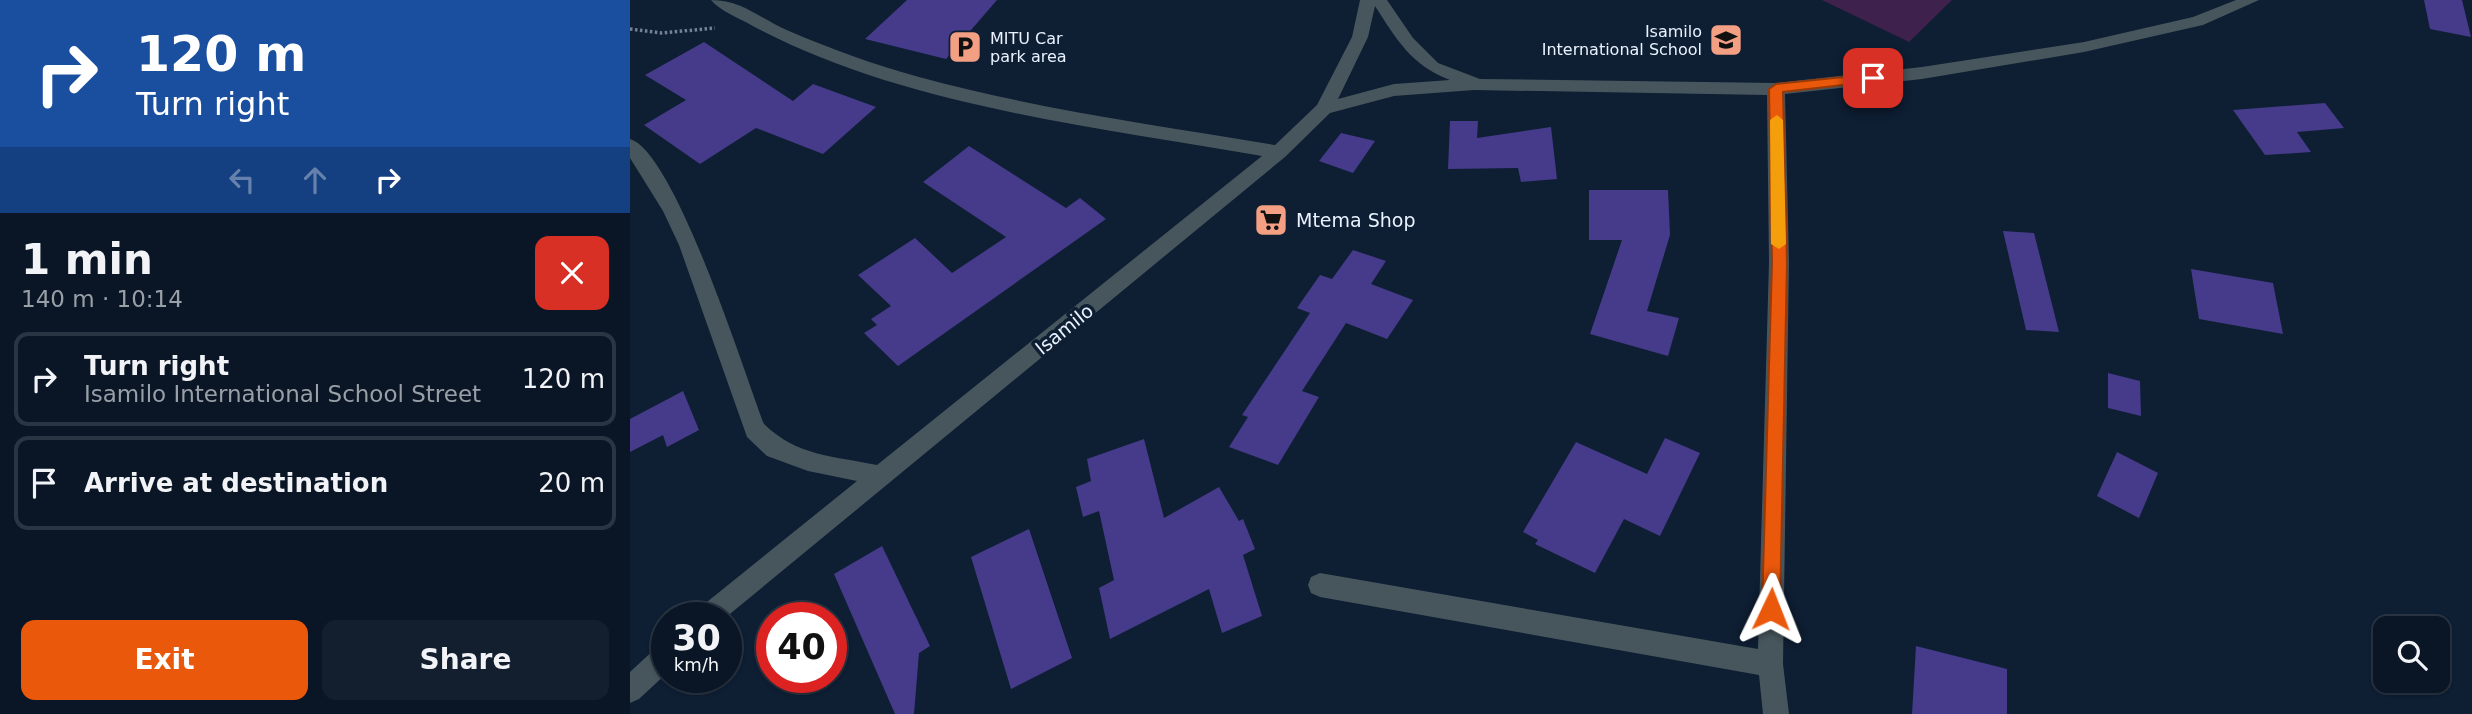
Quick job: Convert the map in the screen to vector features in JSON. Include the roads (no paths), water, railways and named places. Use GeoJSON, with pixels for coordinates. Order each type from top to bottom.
{"type":"FeatureCollection","features":[{"type":"Feature","properties":{"kind":"street"},"geometry":{"type":"LineString","coordinates":[[719,0],[754,22],[854,62],[957,91],[1070,116],[1279,152]]}},
{"type":"Feature","properties":{"kind":"street","name":"Isamilo"},"geometry":{"type":"LineString","coordinates":[[726,602],[1279,152],[1324,109],[1360,37],[1368,0]]}},
{"type":"Feature","properties":{"kind":"street"},"geometry":{"type":"LineString","coordinates":[[1379,0],[1407,42],[1432,67],[1478,85]]}},
{"type":"Feature","properties":{"kind":"street"},"geometry":{"type":"LineString","coordinates":[[1324,109],[1394,90],[1478,85],[1776,89],[1922,73],[2084,47],[2197,20],[2252,0]]}},
{"type":"Feature","properties":{"kind":"street"},"geometry":{"type":"LineString","coordinates":[[1776,89],[1779,262],[1770,664],[1776,714]]}},
{"type":"Feature","properties":{"kind":"street"},"geometry":{"type":"LineString","coordinates":[[630,145],[643,161],[683,229],[755,430],[775,449],[808,461],[880,476]]}},
{"type":"Feature","properties":{"kind":"street"},"geometry":{"type":"LineString","coordinates":[[1320,586],[1770,664]]}},
{"type":"Feature","properties":{"kind":"street"},"geometry":{"type":"LineString","coordinates":[[630,690],[651,670]]}},
{"type":"Feature","properties":{"kind":"place","name":"Isamilo International School"},"geometry":{"type":"Point","coordinates":[1726,40]}},
{"type":"Feature","properties":{"kind":"place","name":"MITU Car park area"},"geometry":{"type":"Point","coordinates":[965,47]}},
{"type":"Feature","properties":{"kind":"place","name":"Mtema Shop"},"geometry":{"type":"Point","coordinates":[1271,220]}}]}
